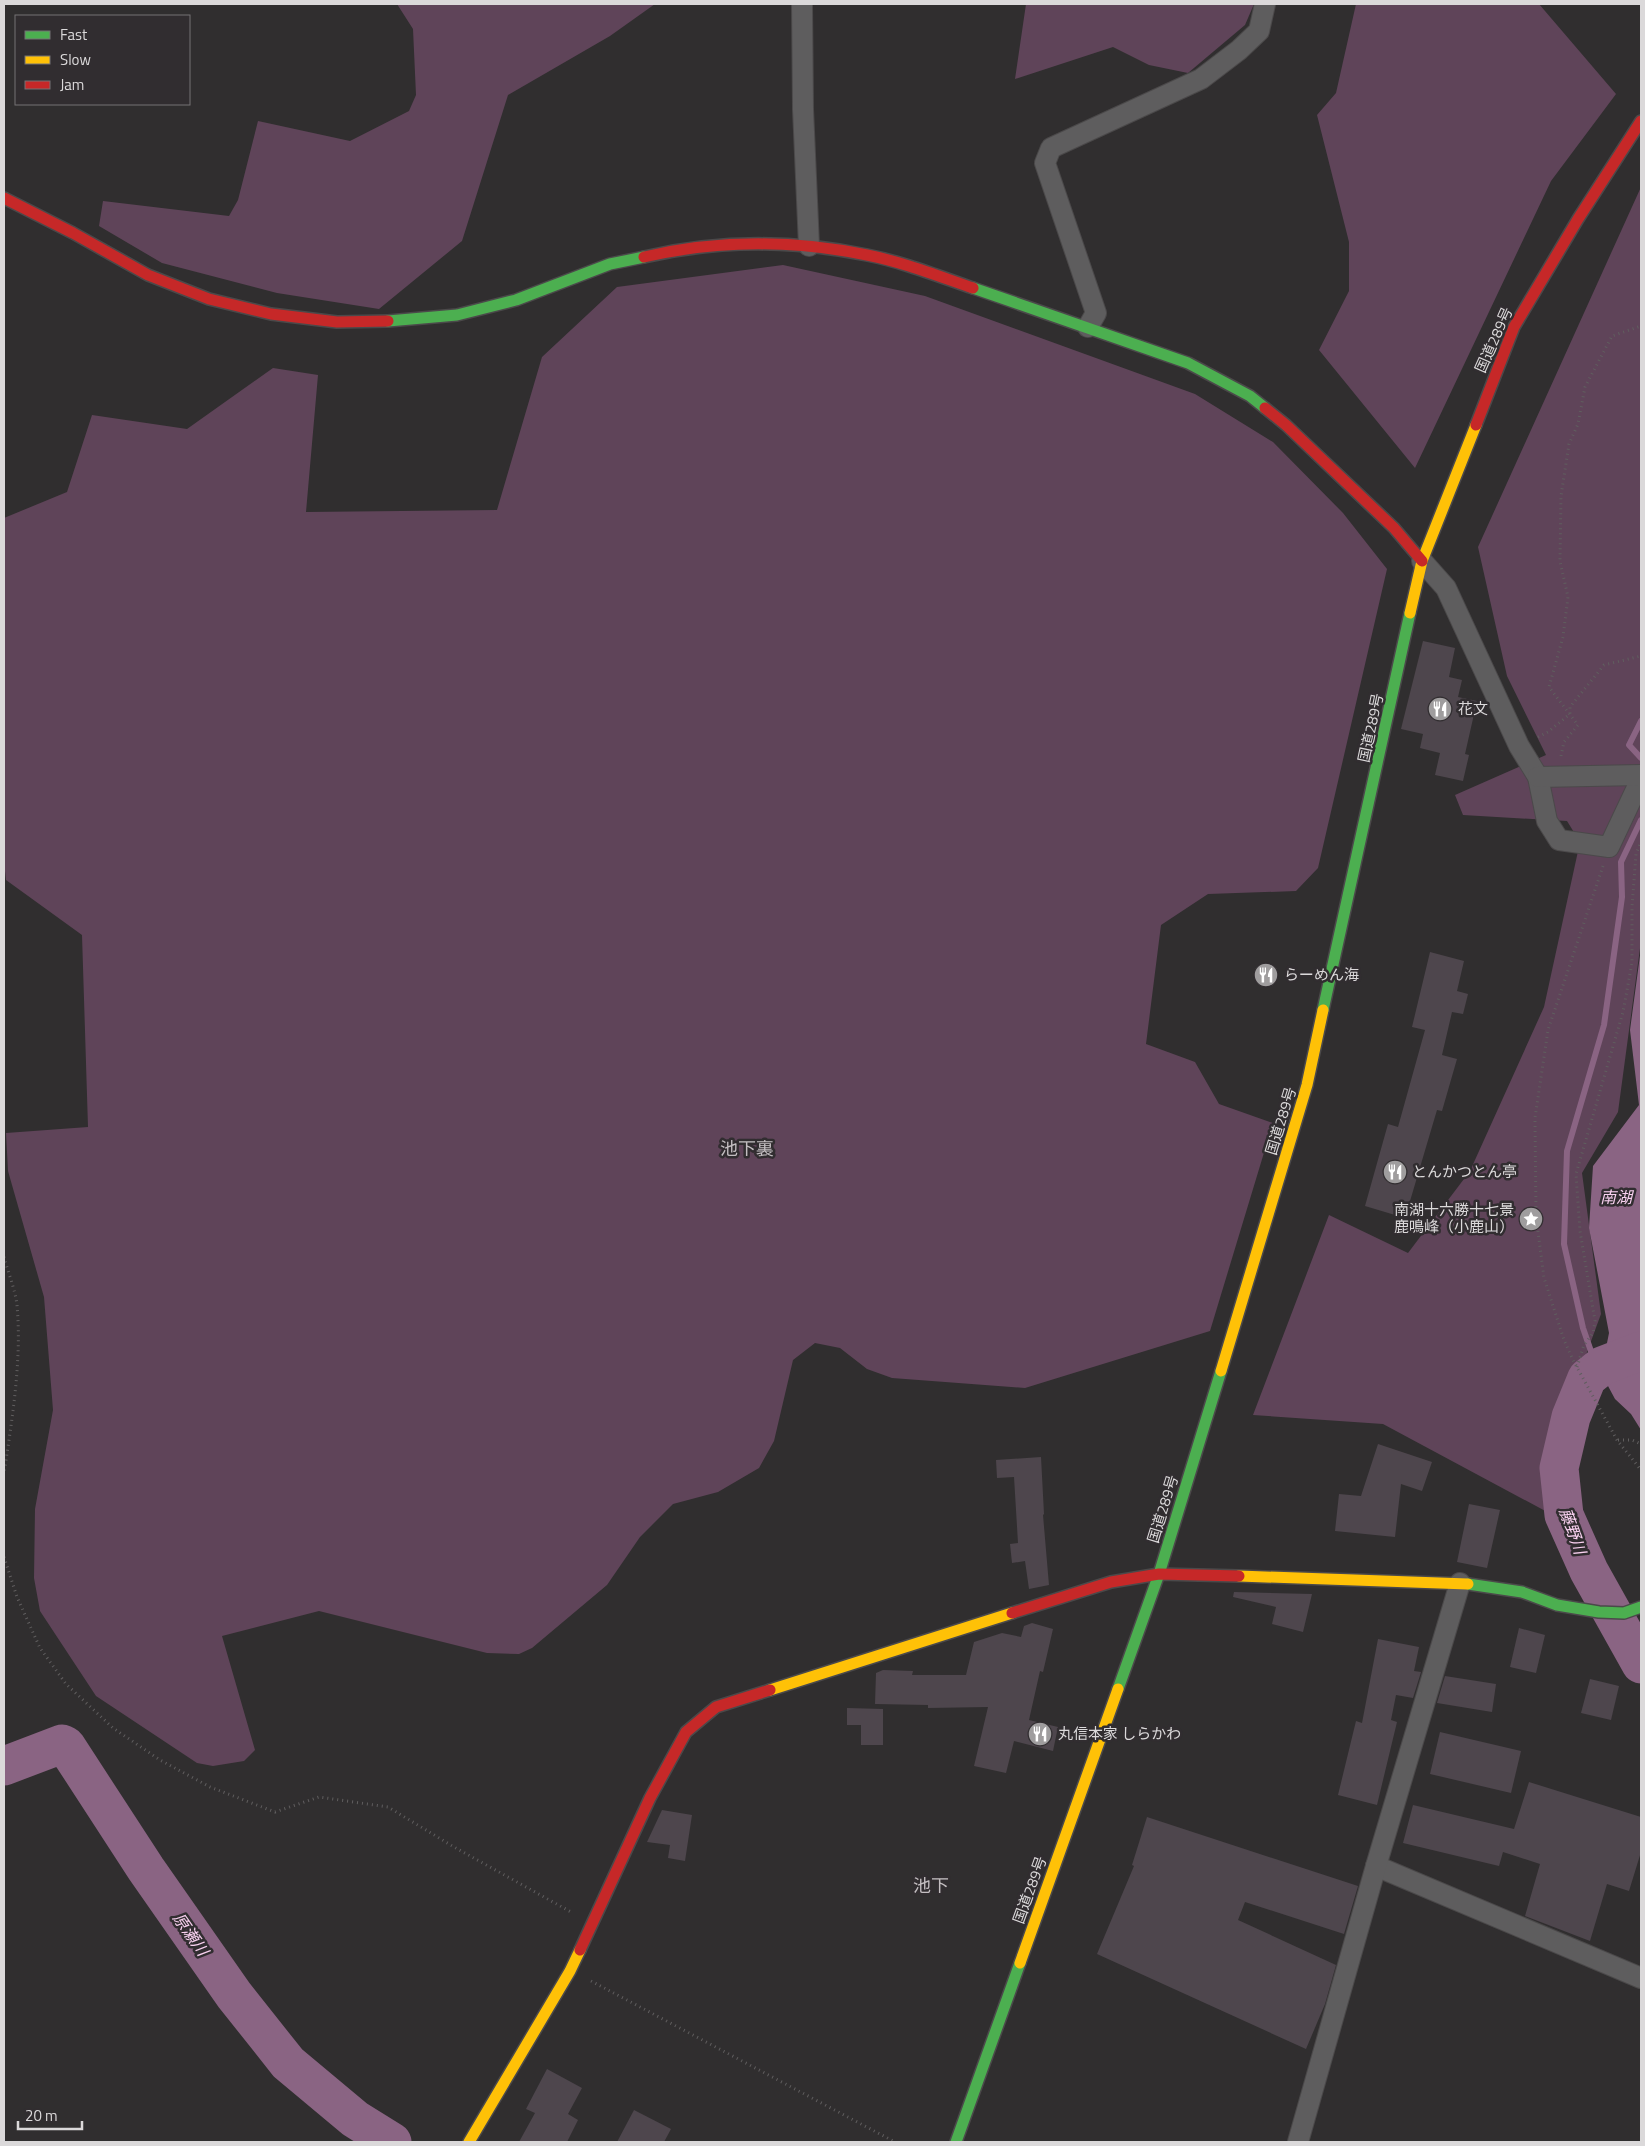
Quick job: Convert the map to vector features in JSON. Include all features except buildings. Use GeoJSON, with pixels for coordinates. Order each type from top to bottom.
{"type":"FeatureCollection","features":[{"type":"Feature","properties":{"kind":"main road","name":"国道289号"},"geometry":{"type":"LineString","coordinates":[[956,2142],[1159,1574],[1307,1085],[1422,561],[1514,327],[1578,219],[1641,121]]}},
{"type":"Feature","properties":{"kind":"main road"},"geometry":{"type":"LineString","coordinates":[[4,198],[73,233],[148,275],[210,299],[271,314],[337,322],[397,321],[457,315],[516,300],[610,264],[673,250],[738,243],[809,246],[868,255],[925,271],[1188,362],[1250,396],[1286,425],[1394,528],[1422,561]]}},
{"type":"Feature","properties":{"kind":"main road"},"geometry":{"type":"LineString","coordinates":[[469,2142],[570,1971],[650,1798],[686,1732],[716,1707],[1110,1582],[1159,1574],[1460,1583],[1522,1592],[1557,1605],[1599,1612],[1624,1613],[1641,1606]]}},
{"type":"Feature","properties":{"kind":"street"},"geometry":{"type":"LineString","coordinates":[[802,4],[803,109],[809,246]]}},
{"type":"Feature","properties":{"kind":"street"},"geometry":{"type":"LineString","coordinates":[[1088,328],[1096,313],[1045,163],[1050,148],[1201,79],[1239,50],[1259,31],[1265,4]]}},
{"type":"Feature","properties":{"kind":"street"},"geometry":{"type":"LineString","coordinates":[[1422,561],[1446,588],[1519,746],[1538,777],[1547,821],[1559,840],[1609,847],[1641,779]]}},
{"type":"Feature","properties":{"kind":"street"},"geometry":{"type":"LineString","coordinates":[[1538,777],[1641,774]]}},
{"type":"Feature","properties":{"kind":"street"},"geometry":{"type":"LineString","coordinates":[[1298,2142],[1376,1866],[1460,1583]]}},
{"type":"Feature","properties":{"kind":"street"},"geometry":{"type":"LineString","coordinates":[[1376,1866],[1641,1978]]}},
{"type":"Feature","properties":{"kind":"path"},"geometry":{"type":"LineString","coordinates":[[1567,776],[1561,758],[1564,742],[1578,726],[1549,687],[1563,637],[1568,596],[1560,561],[1561,496],[1569,444],[1578,424],[1585,387],[1612,336],[1641,326]]}},
{"type":"Feature","properties":{"kind":"path"},"geometry":{"type":"LineString","coordinates":[[1570,714],[1570,707],[1604,665],[1641,656]]}},
{"type":"Feature","properties":{"kind":"path"},"geometry":{"type":"LineString","coordinates":[[1519,746],[1548,732],[1570,714]]}},
{"type":"Feature","properties":{"kind":"path"},"geometry":{"type":"LineString","coordinates":[[1577,1367],[1584,1345],[1593,1333],[1595,1321],[1580,1231],[1576,1174],[1623,1012],[1632,964],[1632,907],[1636,854],[1641,842]]}},
{"type":"Feature","properties":{"kind":"path"},"geometry":{"type":"LineString","coordinates":[[1609,847],[1548,1030],[1536,1118],[1536,1216],[1544,1278],[1564,1340],[1617,1440],[1641,1470]]}},
{"type":"Feature","properties":{"kind":"path"},"geometry":{"type":"LineString","coordinates":[[4,1257],[17,1304],[18,1354],[4,1474]]}},
{"type":"Feature","properties":{"kind":"path"},"geometry":{"type":"LineString","coordinates":[[1617,1440],[1632,1440],[1641,1444]]}},
{"type":"Feature","properties":{"kind":"path"},"geometry":{"type":"LineString","coordinates":[[4,1557],[17,1597],[40,1648],[66,1684],[113,1728],[160,1760],[210,1787],[275,1812],[319,1797],[388,1807],[454,1847],[591,1924]]}},
{"type":"Feature","properties":{"kind":"path"},"geometry":{"type":"LineString","coordinates":[[570,1971],[895,2142]]}},
{"type":"Feature","properties":{"kind":"shaded area"},"geometry":{"type":"Polygon","coordinates":[[[397,4],[655,4],[610,36],[508,95],[462,241],[379,309],[277,293],[162,263],[99,226],[103,201],[229,216],[238,200],[258,121],[350,141],[409,111],[416,95],[413,29],[397,4]]]}},
{"type":"Feature","properties":{"kind":"shaded area"},"geometry":{"type":"Polygon","coordinates":[[[1026,4],[1254,4],[1245,25],[1188,73],[1149,65],[1113,47],[1015,79],[1026,4]]]}},
{"type":"Feature","properties":{"kind":"shaded area"},"geometry":{"type":"Polygon","coordinates":[[[1356,4],[1539,4],[1616,94],[1551,181],[1415,468],[1319,350],[1349,291],[1349,242],[1317,115],[1336,93],[1356,4]]]}},
{"type":"Feature","properties":{"kind":"shaded area"},"geometry":{"type":"Polygon","coordinates":[[[1641,187],[1641,941],[1618,1112],[1582,1173],[1601,1314],[1565,1412],[1562,1520],[1383,1424],[1253,1415],[1329,1215],[1408,1253],[1470,1171],[1544,1007],[1580,842],[1567,821],[1463,815],[1455,795],[1546,755],[1507,676],[1478,547],[1641,187]]]}},
{"type":"Feature","properties":{"kind":"shaded area"},"geometry":{"type":"Polygon","coordinates":[[[783,265],[925,296],[1195,394],[1273,442],[1343,513],[1387,569],[1318,868],[1296,891],[1208,894],[1161,925],[1146,1044],[1195,1062],[1219,1104],[1273,1123],[1210,1331],[1025,1388],[892,1378],[867,1369],[840,1348],[815,1343],[793,1360],[774,1441],[759,1468],[718,1492],[673,1504],[640,1537],[607,1585],[532,1648],[519,1654],[487,1653],[319,1611],[222,1636],[255,1750],[244,1761],[213,1766],[197,1763],[96,1696],[40,1611],[34,1578],[35,1509],[53,1410],[44,1297],[8,1171],[6,1133],[88,1127],[82,935],[6,880],[4,862],[4,518],[67,492],[92,415],[187,429],[273,368],[318,375],[306,512],[497,510],[542,357],[617,287],[783,265]]]}},
{"type":"Feature","properties":{"kind":"water","name":"南湖"},"geometry":{"type":"Polygon","coordinates":[[[1641,948],[1641,1430],[1631,1414],[1615,1399],[1601,1373],[1609,1333],[1589,1228],[1593,1166],[1639,1105],[1630,1030],[1641,948]]]}},
{"type":"Feature","properties":{"kind":"waterway"},"geometry":{"type":"LineString","coordinates":[[1641,721],[1629,745],[1641,758]]}},
{"type":"Feature","properties":{"kind":"waterway"},"geometry":{"type":"LineString","coordinates":[[1587,1378],[1595,1363],[1583,1328],[1564,1244],[1567,1151],[1604,1025],[1622,897],[1621,862],[1641,820]]}},
{"type":"Feature","properties":{"kind":"waterway","name":"藤野川"},"geometry":{"type":"LineString","coordinates":[[1641,1351],[1602,1366],[1587,1378],[1571,1417],[1559,1468],[1564,1515],[1589,1571],[1641,1664]]}},
{"type":"Feature","properties":{"kind":"waterway","name":"原瀬川"},"geometry":{"type":"LineString","coordinates":[[4,1766],[62,1744],[66,1746],[146,1869],[234,1995],[288,2063],[355,2119],[392,2142]]}},
{"type":"Feature","properties":{"kind":"traffic: fast"},"geometry":{"type":"LineString","coordinates":[[388,321],[457,315],[516,300],[610,264],[644,257]]}},
{"type":"Feature","properties":{"kind":"traffic: fast"},"geometry":{"type":"LineString","coordinates":[[973,288],[1188,363],[1250,396],[1265,408]]}},
{"type":"Feature","properties":{"kind":"traffic: fast"},"geometry":{"type":"LineString","coordinates":[[1323,1010],[1410,613]]}},
{"type":"Feature","properties":{"kind":"traffic: fast"},"geometry":{"type":"LineString","coordinates":[[1118,1689],[1159,1574],[1221,1371]]}},
{"type":"Feature","properties":{"kind":"traffic: fast"},"geometry":{"type":"LineString","coordinates":[[1468,1584],[1522,1592],[1557,1605],[1599,1612],[1624,1613],[1641,1607]]}},
{"type":"Feature","properties":{"kind":"traffic: fast"},"geometry":{"type":"LineString","coordinates":[[956,2142],[1020,1963]]}},
{"type":"Feature","properties":{"kind":"traffic: slow"},"geometry":{"type":"LineString","coordinates":[[1410,613],[1422,561],[1476,425]]}},
{"type":"Feature","properties":{"kind":"traffic: slow"},"geometry":{"type":"LineString","coordinates":[[1221,1371],[1307,1085],[1323,1010]]}},
{"type":"Feature","properties":{"kind":"traffic: slow"},"geometry":{"type":"LineString","coordinates":[[1239,1576],[1468,1584]]}},
{"type":"Feature","properties":{"kind":"traffic: slow"},"geometry":{"type":"LineString","coordinates":[[770,1690],[1012,1613]]}},
{"type":"Feature","properties":{"kind":"traffic: slow"},"geometry":{"type":"LineString","coordinates":[[1020,1963],[1118,1689]]}},
{"type":"Feature","properties":{"kind":"traffic: slow"},"geometry":{"type":"LineString","coordinates":[[469,2142],[570,1971],[580,1950]]}},
{"type":"Feature","properties":{"kind":"traffic: jam"},"geometry":{"type":"LineString","coordinates":[[1476,425],[1514,327],[1578,219],[1641,121]]}},
{"type":"Feature","properties":{"kind":"traffic: jam"},"geometry":{"type":"LineString","coordinates":[[4,198],[73,233],[148,275],[209,299],[271,314],[337,322],[388,321]]}},
{"type":"Feature","properties":{"kind":"traffic: jam"},"geometry":{"type":"LineString","coordinates":[[644,257],[699,247],[727,245],[755,244],[811,247],[839,250],[894,261],[973,288]]}},
{"type":"Feature","properties":{"kind":"traffic: jam"},"geometry":{"type":"LineString","coordinates":[[1265,408],[1286,425],[1394,528],[1422,561]]}},
{"type":"Feature","properties":{"kind":"traffic: jam"},"geometry":{"type":"LineString","coordinates":[[1012,1613],[1111,1582],[1159,1574],[1239,1576]]}},
{"type":"Feature","properties":{"kind":"traffic: jam"},"geometry":{"type":"LineString","coordinates":[[580,1950],[650,1798],[686,1732],[716,1707],[770,1690]]}},
{"type":"Feature","properties":{"kind":"place","name":"花文"},"geometry":{"type":"Point","coordinates":[1440,709]}},
{"type":"Feature","properties":{"kind":"place","name":"らーめん海"},"geometry":{"type":"Point","coordinates":[1266,975]}},
{"type":"Feature","properties":{"kind":"place","name":"とんかつとん亭"},"geometry":{"type":"Point","coordinates":[1395,1172]}},
{"type":"Feature","properties":{"kind":"place","name":"南湖十六勝十七景 鹿鳴峰（小鹿山）"},"geometry":{"type":"Point","coordinates":[1531,1219]}},
{"type":"Feature","properties":{"kind":"place","name":"丸信本家 しらかわ"},"geometry":{"type":"Point","coordinates":[1040,1734]}},
{"type":"Feature","properties":{"kind":"district","name":"池下裏"},"geometry":{"type":"Point","coordinates":[747,1149]}},
{"type":"Feature","properties":{"kind":"district","name":"池下"},"geometry":{"type":"Point","coordinates":[931,1886]}}]}
